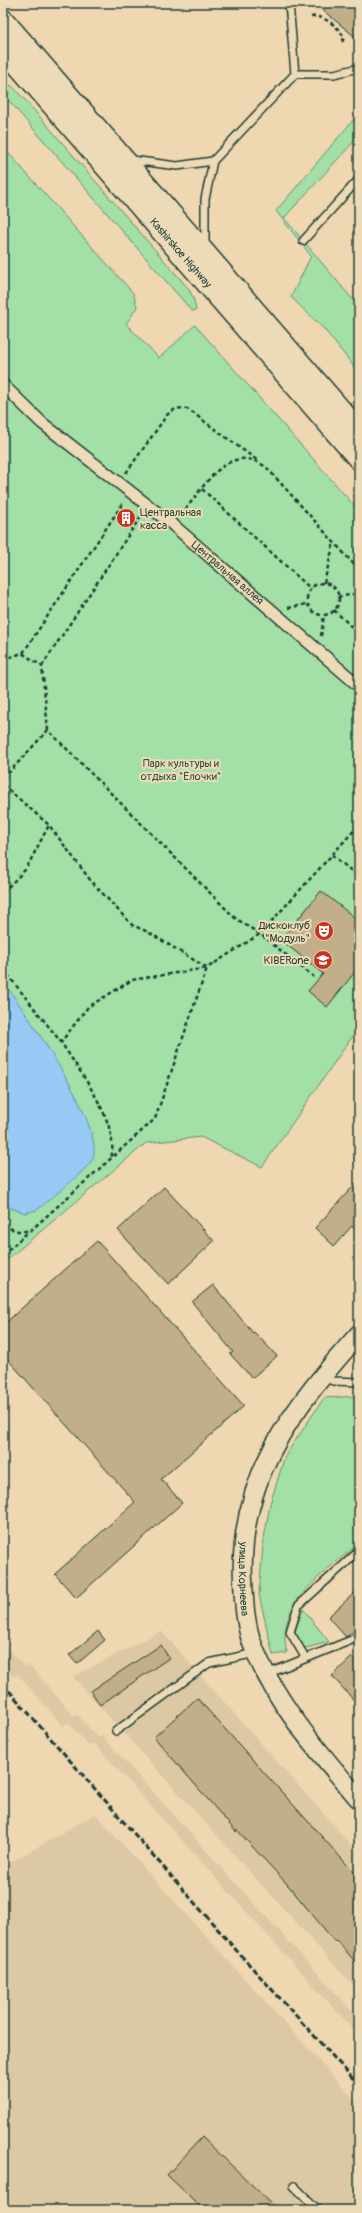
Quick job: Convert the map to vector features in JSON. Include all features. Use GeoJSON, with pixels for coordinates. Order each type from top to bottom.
{"type":"FeatureCollection","features":[{"type":"Feature","properties":{"kind":"main road","name":"Kashirskoe Highway"},"geometry":{"type":"LineString","coordinates":[[3,21],[119,157],[359,432]]}},
{"type":"Feature","properties":{"kind":"main road","name":"Kashirskoe Highway"},"geometry":{"type":"LineString","coordinates":[[3,47],[359,458]]}},
{"type":"Feature","properties":{"kind":"street","name":"Центральная аллея"},"geometry":{"type":"LineString","coordinates":[[3,385],[42,423],[149,505],[359,686]]}},
{"type":"Feature","properties":{"kind":"street","name":"улица Корнеева"},"geometry":{"type":"LineString","coordinates":[[359,1334],[293,1414],[277,1439],[258,1482],[248,1518],[242,1556],[244,1604],[247,1625],[256,1653],[267,1674],[302,1729],[359,1799]]}},
{"type":"Feature","properties":{"kind":"lane"},"geometry":{"type":"LineString","coordinates":[[289,3],[295,74]]}},
{"type":"Feature","properties":{"kind":"lane"},"geometry":{"type":"LineString","coordinates":[[207,258],[204,214],[206,188],[213,161],[295,74],[334,74],[359,68]]}},
{"type":"Feature","properties":{"kind":"lane"},"geometry":{"type":"LineString","coordinates":[[119,157],[149,164],[176,166],[213,161]]}},
{"type":"Feature","properties":{"kind":"lane"},"geometry":{"type":"LineString","coordinates":[[303,241],[359,179]]}},
{"type":"Feature","properties":{"kind":"lane"},"geometry":{"type":"LineString","coordinates":[[323,1376],[333,1381],[359,1382]]}},
{"type":"Feature","properties":{"kind":"lane"},"geometry":{"type":"LineString","coordinates":[[305,1657],[290,1632],[298,1606],[359,1551]]}},
{"type":"Feature","properties":{"kind":"lane"},"geometry":{"type":"LineString","coordinates":[[267,1674],[305,1657],[359,1637]]}},
{"type":"Feature","properties":{"kind":"lane"},"geometry":{"type":"LineString","coordinates":[[116,1731],[210,1663],[256,1653]]}},
{"type":"Feature","properties":{"kind":"lane"},"geometry":{"type":"LineString","coordinates":[[294,2186],[318,2210]]}},
{"type":"Feature","properties":{"kind":"path"},"geometry":{"type":"LineString","coordinates":[[311,17],[319,15],[323,17],[342,33],[344,38],[342,42]]}},
{"type":"Feature","properties":{"kind":"path"},"geometry":{"type":"LineString","coordinates":[[120,482],[167,415],[178,408],[189,410],[262,464],[359,570]]}},
{"type":"Feature","properties":{"kind":"path"},"geometry":{"type":"LineString","coordinates":[[173,525],[219,468],[230,461],[242,458],[262,464]]}},
{"type":"Feature","properties":{"kind":"path"},"geometry":{"type":"LineString","coordinates":[[202,489],[311,589]]}},
{"type":"Feature","properties":{"kind":"path"},"geometry":{"type":"LineString","coordinates":[[3,660],[22,653],[131,491]]}},
{"type":"Feature","properties":{"kind":"path"},"geometry":{"type":"LineString","coordinates":[[149,505],[42,666],[48,730],[235,918],[260,934],[314,976]]}},
{"type":"Feature","properties":{"kind":"path"},"geometry":{"type":"LineString","coordinates":[[324,583],[334,542]]}},
{"type":"Feature","properties":{"kind":"path"},"geometry":{"type":"LineString","coordinates":[[324,583],[334,588],[338,597],[334,610],[324,615],[314,612],[307,604],[308,594],[311,589],[314,586],[324,583]]}},
{"type":"Feature","properties":{"kind":"path"},"geometry":{"type":"LineString","coordinates":[[338,597],[359,593]]}},
{"type":"Feature","properties":{"kind":"path"},"geometry":{"type":"LineString","coordinates":[[334,610],[359,634]]}},
{"type":"Feature","properties":{"kind":"path"},"geometry":{"type":"LineString","coordinates":[[319,651],[324,615]]}},
{"type":"Feature","properties":{"kind":"path"},"geometry":{"type":"LineString","coordinates":[[22,653],[42,666]]}},
{"type":"Feature","properties":{"kind":"path"},"geometry":{"type":"LineString","coordinates":[[3,779],[48,730]]}},
{"type":"Feature","properties":{"kind":"path"},"geometry":{"type":"LineString","coordinates":[[3,785],[49,825],[91,880],[132,925],[148,932],[207,968]]}},
{"type":"Feature","properties":{"kind":"path"},"geometry":{"type":"LineString","coordinates":[[3,892],[26,869],[49,825]]}},
{"type":"Feature","properties":{"kind":"path"},"geometry":{"type":"LineString","coordinates":[[61,1042],[88,1007],[132,980],[207,968],[260,934],[359,825]]}},
{"type":"Feature","properties":{"kind":"path"},"geometry":{"type":"LineString","coordinates":[[332,855],[359,878]]}},
{"type":"Feature","properties":{"kind":"path"},"geometry":{"type":"LineString","coordinates":[[3,1255],[155,1119],[207,968]]}},
{"type":"Feature","properties":{"kind":"path"},"geometry":{"type":"LineString","coordinates":[[3,969],[61,1042],[107,1121],[113,1143],[111,1159]]}},
{"type":"Feature","properties":{"kind":"path"},"geometry":{"type":"LineString","coordinates":[[3,1226],[18,1231],[30,1231]]}},
{"type":"Feature","properties":{"kind":"shaded area"},"geometry":{"type":"Polygon","coordinates":[[[161,1631],[359,1854],[359,1992],[73,1677],[161,1631]]]}},
{"type":"Feature","properties":{"kind":"shaded area"},"geometry":{"type":"Polygon","coordinates":[[[3,1643],[25,1667],[28,1664],[74,1716],[77,1714],[98,1738],[102,1736],[359,2019],[359,2036],[94,1743],[89,1746],[68,1722],[63,1726],[18,1674],[13,1677],[3,1665],[3,1643]]]}},
{"type":"Feature","properties":{"kind":"shaded area"},"geometry":{"type":"Polygon","coordinates":[[[95,1814],[359,2105],[359,2210],[3,2210],[3,1867],[95,1814]]]}},
{"type":"Feature","properties":{"kind":"green space"},"geometry":{"type":"Polygon","coordinates":[[[4,82],[12,86],[26,101],[188,288],[193,297],[196,310],[192,311],[3,94],[4,82]]]}},
{"type":"Feature","properties":{"kind":"green space"},"geometry":{"type":"Polygon","coordinates":[[[359,113],[359,136],[284,218],[359,307],[359,373],[324,329],[291,297],[311,256],[276,211],[359,113]]]}},
{"type":"Feature","properties":{"kind":"green space","name":"Парк культуры и отдыха \"Ёлочки\""},"geometry":{"type":"Polygon","coordinates":[[[3,147],[133,293],[137,307],[126,324],[159,358],[195,325],[359,511],[359,1027],[262,1167],[201,1137],[146,1143],[3,1263],[3,147]]]}},
{"type":"Feature","properties":{"kind":"green space"},"geometry":{"type":"Polygon","coordinates":[[[359,1396],[359,1543],[318,1577],[295,1604],[288,1619],[285,1635],[287,1653],[273,1655],[259,1595],[263,1545],[270,1504],[285,1456],[324,1398],[359,1396]]]}},
{"type":"Feature","properties":{"kind":"green space"},"geometry":{"type":"Polygon","coordinates":[[[303,1609],[329,1642],[298,1650],[295,1632],[303,1609]]]}},
{"type":"Feature","properties":{"kind":"water"},"geometry":{"type":"Polygon","coordinates":[[[3,981],[44,1041],[60,1068],[87,1120],[93,1142],[93,1158],[85,1169],[37,1210],[25,1213],[3,1205],[3,981]]]}},
{"type":"Feature","properties":{"kind":"building"},"geometry":{"type":"Polygon","coordinates":[[[314,3],[359,3],[359,40],[314,3]]]}},
{"type":"Feature","properties":{"kind":"building","name":"Центральная касса"},"geometry":{"type":"Polygon","coordinates":[[[125,510],[135,517],[128,527],[117,520],[125,510]]]}},
{"type":"Feature","properties":{"kind":"building","name":"Дискоклуб \"Модуль\""},"geometry":{"type":"Polygon","coordinates":[[[321,891],[359,921],[359,967],[327,1007],[308,991],[323,974],[281,940],[321,891]]]}},
{"type":"Feature","properties":{"kind":"building"},"geometry":{"type":"Polygon","coordinates":[[[359,1180],[359,1233],[352,1226],[334,1246],[315,1228],[359,1180]]]}},
{"type":"Feature","properties":{"kind":"building"},"geometry":{"type":"Polygon","coordinates":[[[164,1187],[214,1241],[168,1284],[118,1230],[164,1187]]]}},
{"type":"Feature","properties":{"kind":"building"},"geometry":{"type":"Polygon","coordinates":[[[97,1241],[244,1406],[161,1479],[182,1503],[76,1598],[55,1574],[135,1502],[3,1354],[3,1325],[97,1241]]]}},
{"type":"Feature","properties":{"kind":"building"},"geometry":{"type":"Polygon","coordinates":[[[213,1285],[253,1333],[254,1332],[277,1356],[252,1378],[230,1354],[233,1352],[192,1302],[213,1285]]]}},
{"type":"Feature","properties":{"kind":"building"},"geometry":{"type":"Polygon","coordinates":[[[359,1589],[359,1627],[346,1637],[328,1617],[359,1589]]]}},
{"type":"Feature","properties":{"kind":"building"},"geometry":{"type":"Polygon","coordinates":[[[98,1631],[105,1640],[77,1664],[69,1655],[98,1631]]]}},
{"type":"Feature","properties":{"kind":"building"},"geometry":{"type":"Polygon","coordinates":[[[161,1645],[169,1658],[100,1705],[91,1691],[161,1645]]]}},
{"type":"Feature","properties":{"kind":"building"},"geometry":{"type":"Polygon","coordinates":[[[352,1657],[359,1665],[359,1706],[332,1676],[352,1657]]]}},
{"type":"Feature","properties":{"kind":"building"},"geometry":{"type":"Polygon","coordinates":[[[197,1698],[359,1878],[359,1966],[336,1940],[335,1942],[287,1884],[237,1830],[236,1832],[154,1737],[197,1698]]]}},
{"type":"Feature","properties":{"kind":"building"},"geometry":{"type":"Polygon","coordinates":[[[202,2137],[278,2210],[204,2210],[167,2175],[202,2137]]]}},
{"type":"Feature","properties":{"kind":"railway"},"geometry":{"type":"LineString","coordinates":[[3,1684],[236,1950],[359,2085]]}},
{"type":"Feature","properties":{"kind":"place","name":"Центральная касса"},"geometry":{"type":"Point","coordinates":[126,518]}},
{"type":"Feature","properties":{"kind":"place","name":"Дискоклуб \"Модуль\""},"geometry":{"type":"Point","coordinates":[324,931]}},
{"type":"Feature","properties":{"kind":"place","name":"KIBERone"},"geometry":{"type":"Point","coordinates":[323,960]}}]}
